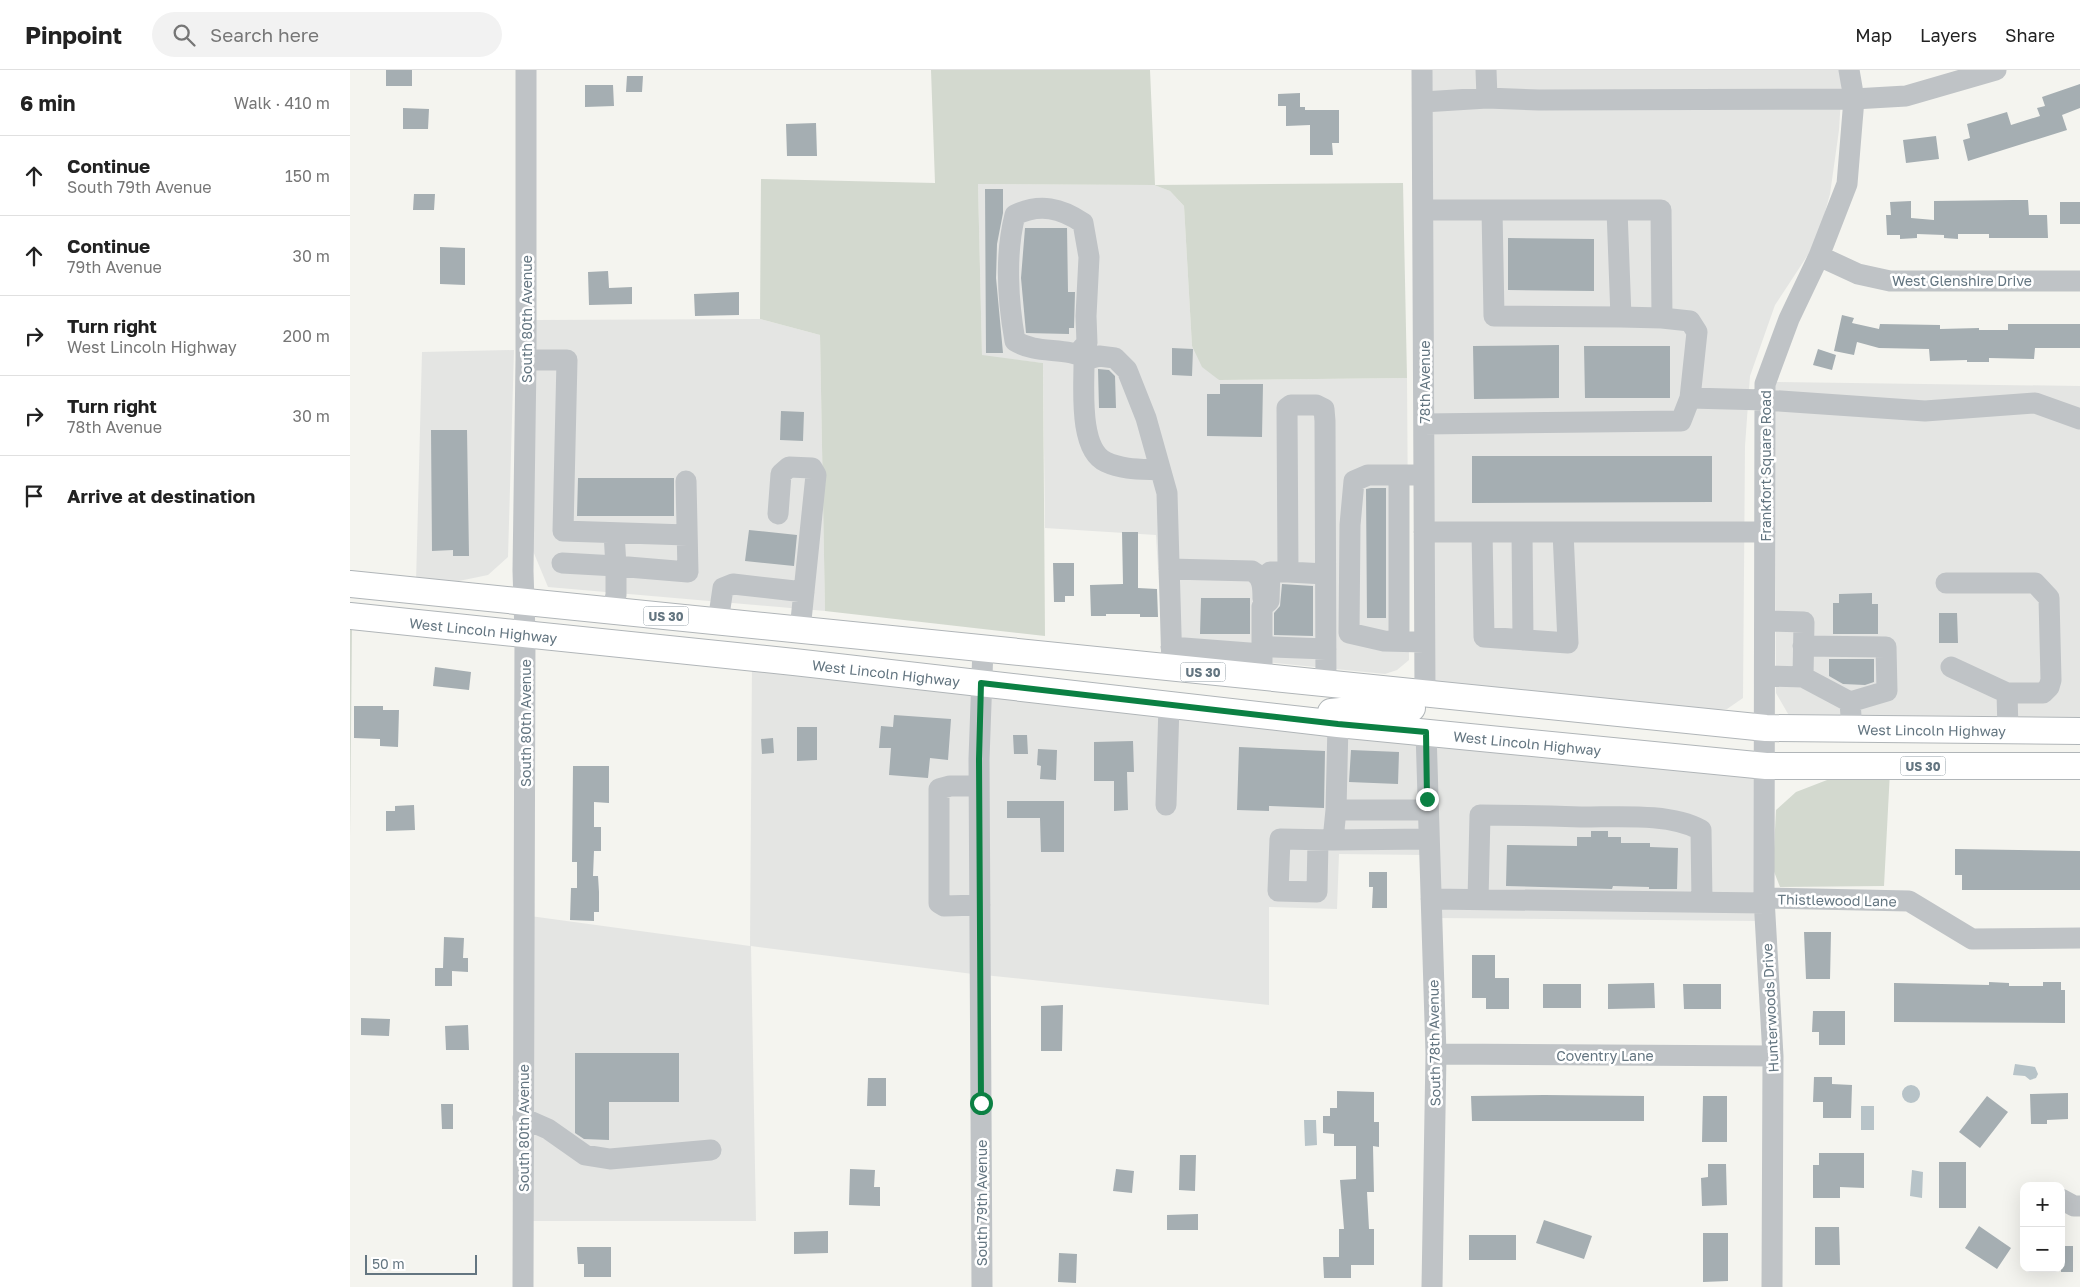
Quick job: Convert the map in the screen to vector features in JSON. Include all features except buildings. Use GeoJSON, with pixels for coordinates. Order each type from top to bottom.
{"type":"FeatureCollection","features":[{"type":"Feature","properties":{"kind":"main road","name":"West Lincoln Highway"},"geometry":{"type":"LineString","coordinates":[[350,584],[983,648],[1171,658],[1266,660],[1326,685],[1424,693],[1766,728],[2080,731]]}},
{"type":"Feature","properties":{"kind":"main road","name":"West Lincoln Highway"},"geometry":{"type":"LineString","coordinates":[[350,616],[981,683],[1281,718],[1766,766],[2080,766]]}},
{"type":"Feature","properties":{"kind":"main road"},"geometry":{"type":"LineString","coordinates":[[1281,718],[1370,708],[1419,708],[1425,701],[1424,693]]}},
{"type":"Feature","properties":{"kind":"street","name":"South 80th Avenue"},"geometry":{"type":"LineString","coordinates":[[523,1287],[525,634],[522,571],[526,360],[526,70]]}},
{"type":"Feature","properties":{"kind":"street","name":"78th Avenue"},"geometry":{"type":"LineString","coordinates":[[1422,70],[1424,693]]}},
{"type":"Feature","properties":{"kind":"street"},"geometry":{"type":"LineString","coordinates":[[1486,70],[1487,98]]}},
{"type":"Feature","properties":{"kind":"street","name":"Frankfort Square Road"},"geometry":{"type":"LineString","coordinates":[[1766,728],[1765,384],[1789,319],[1819,256],[1847,184],[1854,99],[1849,70]]}},
{"type":"Feature","properties":{"kind":"street"},"geometry":{"type":"LineString","coordinates":[[1423,102],[1487,98],[1539,100],[1854,99],[1906,96],[1996,70]]}},
{"type":"Feature","properties":{"kind":"street"},"geometry":{"type":"LineString","coordinates":[[1160,470],[1121,467],[1104,462],[1095,454],[1085,428],[1083,356],[1087,343],[1086,316],[1089,257],[1083,222],[1065,211],[1045,208],[1027,209],[1015,215],[1011,232],[1011,318],[1015,341],[1025,347],[1040,351],[1083,356],[1115,358],[1127,370],[1146,418],[1160,470],[1167,500],[1171,658]]}},
{"type":"Feature","properties":{"kind":"street"},"geometry":{"type":"LineString","coordinates":[[1423,210],[1661,210],[1662,318]]}},
{"type":"Feature","properties":{"kind":"street"},"geometry":{"type":"LineString","coordinates":[[1424,424],[1681,421],[1690,398],[1697,332],[1690,321],[1662,318],[1494,316],[1492,210]]}},
{"type":"Feature","properties":{"kind":"street"},"geometry":{"type":"LineString","coordinates":[[1617,210],[1621,317]]}},
{"type":"Feature","properties":{"kind":"street","name":"West Glenshire Drive"},"geometry":{"type":"LineString","coordinates":[[1819,256],[1858,274],[1890,281],[2080,281]]}},
{"type":"Feature","properties":{"kind":"street"},"geometry":{"type":"LineString","coordinates":[[526,360],[567,360],[563,531],[687,535]]}},
{"type":"Feature","properties":{"kind":"street"},"geometry":{"type":"LineString","coordinates":[[1690,398],[1765,400],[1925,411],[2035,403],[2080,419]]}},
{"type":"Feature","properties":{"kind":"street"},"geometry":{"type":"LineString","coordinates":[[1288,572],[1287,408],[1292,405],[1316,405],[1324,409],[1326,685]]}},
{"type":"Feature","properties":{"kind":"street"},"geometry":{"type":"LineString","coordinates":[[778,514],[781,474],[789,467],[812,468],[816,475],[800,630]]}},
{"type":"Feature","properties":{"kind":"street"},"geometry":{"type":"LineString","coordinates":[[1324,482],[1354,481],[1368,475],[1424,475]]}},
{"type":"Feature","properties":{"kind":"street"},"geometry":{"type":"LineString","coordinates":[[1399,475],[1400,641]]}},
{"type":"Feature","properties":{"kind":"street"},"geometry":{"type":"LineString","coordinates":[[562,563],[688,572],[686,481]]}},
{"type":"Feature","properties":{"kind":"street"},"geometry":{"type":"LineString","coordinates":[[1354,481],[1350,525],[1349,633],[1384,641],[1424,642]]}},
{"type":"Feature","properties":{"kind":"street"},"geometry":{"type":"LineString","coordinates":[[1424,532],[1765,532]]}},
{"type":"Feature","properties":{"kind":"street"},"geometry":{"type":"LineString","coordinates":[[1482,532],[1484,637],[1568,643],[1563,532]]}},
{"type":"Feature","properties":{"kind":"street"},"geometry":{"type":"LineString","coordinates":[[1522,532],[1523,640]]}},
{"type":"Feature","properties":{"kind":"street"},"geometry":{"type":"LineString","coordinates":[[612,611],[616,594],[614,533]]}},
{"type":"Feature","properties":{"kind":"street"},"geometry":{"type":"LineString","coordinates":[[1400,561],[1424,562]]}},
{"type":"Feature","properties":{"kind":"street"},"geometry":{"type":"LineString","coordinates":[[1169,569],[1252,571],[1258,574],[1261,581],[1266,660],[1326,649]]}},
{"type":"Feature","properties":{"kind":"street"},"geometry":{"type":"LineString","coordinates":[[1262,606],[1268,600],[1270,572],[1325,574]]}},
{"type":"Feature","properties":{"kind":"street"},"geometry":{"type":"LineString","coordinates":[[1946,583],[2035,583],[2044,590],[2049,598],[2051,680],[2049,687],[2043,693],[2007,693],[1951,667]]}},
{"type":"Feature","properties":{"kind":"street"},"geometry":{"type":"LineString","coordinates":[[718,622],[723,588],[733,584],[804,592]]}},
{"type":"Feature","properties":{"kind":"street"},"geometry":{"type":"LineString","coordinates":[[1766,621],[1804,622],[1803,677]]}},
{"type":"Feature","properties":{"kind":"street"},"geometry":{"type":"LineString","coordinates":[[1766,676],[1803,677],[1850,702],[1887,691],[1886,647],[1803,646]]}},
{"type":"Feature","properties":{"kind":"street","name":"South 79th Avenue"},"geometry":{"type":"LineString","coordinates":[[982,1287],[979,759],[983,648]]}},
{"type":"Feature","properties":{"kind":"street"},"geometry":{"type":"LineString","coordinates":[[2007,693],[2008,730]]}},
{"type":"Feature","properties":{"kind":"street"},"geometry":{"type":"LineString","coordinates":[[1850,702],[1851,729]]}},
{"type":"Feature","properties":{"kind":"street"},"geometry":{"type":"LineString","coordinates":[[1166,804],[1169,705]]}},
{"type":"Feature","properties":{"kind":"street"},"geometry":{"type":"LineString","coordinates":[[1338,724],[1336,810],[1326,840],[1429,839]]}},
{"type":"Feature","properties":{"kind":"street","name":"Hunterwoods Drive"},"geometry":{"type":"LineString","coordinates":[[1766,728],[1764,901],[1773,1056],[1772,1287]]}},
{"type":"Feature","properties":{"kind":"street"},"geometry":{"type":"LineString","coordinates":[[1336,810],[1428,804],[1426,732]]}},
{"type":"Feature","properties":{"kind":"street"},"geometry":{"type":"LineString","coordinates":[[979,786],[950,786],[939,789],[938,821],[939,903],[944,906],[980,905]]}},
{"type":"Feature","properties":{"kind":"street","name":"South 78th Avenue"},"geometry":{"type":"LineString","coordinates":[[1428,804],[1436,1054],[1432,1287]]}},
{"type":"Feature","properties":{"kind":"street"},"geometry":{"type":"LineString","coordinates":[[1478,900],[1480,815],[1525,815],[1640,818],[1689,824],[1701,830],[1702,902]]}},
{"type":"Feature","properties":{"kind":"street","name":"Thistlewood Lane"},"geometry":{"type":"LineString","coordinates":[[1431,899],[1702,902],[1909,901],[1972,939],[2080,938]]}},
{"type":"Feature","properties":{"kind":"street","name":"Coventry Lane"},"geometry":{"type":"LineString","coordinates":[[1436,1054],[1773,1056]]}},
{"type":"Feature","properties":{"kind":"street"},"geometry":{"type":"LineString","coordinates":[[524,1118],[548,1129],[585,1155],[610,1159],[711,1150]]}},
{"type":"Feature","properties":{"kind":"street"},"geometry":{"type":"LineString","coordinates":[[2065,1201],[2074,1206],[2080,1206]]}},
{"type":"Feature","properties":{"kind":"shaded area"},"geometry":{"type":"Polygon","coordinates":[[[931,70],[1150,70],[1155,185],[1403,183],[1407,378],[1219,380],[1202,367],[1192,346],[1184,206],[1170,191],[1154,185],[978,184],[982,355],[1043,363],[1045,636],[825,611],[820,335],[760,319],[761,179],[935,183],[931,70]]]}},
{"type":"Feature","properties":{"kind":"shaded area"},"geometry":{"type":"Polygon","coordinates":[[[1430,70],[1840,70],[1842,82],[1839,130],[1830,194],[1817,241],[1775,305],[1750,376],[1745,446],[1743,698],[1727,709],[1687,712],[1432,685],[1430,70]]]}},
{"type":"Feature","properties":{"kind":"shaded area"},"geometry":{"type":"Polygon","coordinates":[[[978,184],[1154,185],[1170,191],[1184,206],[1192,346],[1219,380],[1407,378],[1409,660],[1397,670],[1385,674],[1163,652],[1156,535],[1045,528],[1043,363],[982,356],[978,184]]]}},
{"type":"Feature","properties":{"kind":"shaded area"},"geometry":{"type":"Polygon","coordinates":[[[760,319],[820,335],[825,611],[548,587],[533,551],[536,320],[760,319]]]}},
{"type":"Feature","properties":{"kind":"shaded area"},"geometry":{"type":"Polygon","coordinates":[[[514,350],[508,557],[488,575],[454,582],[416,583],[422,352],[514,350]]]}},
{"type":"Feature","properties":{"kind":"shaded area"},"geometry":{"type":"Polygon","coordinates":[[[1774,382],[2080,386],[2080,722],[1791,719],[1776,693],[1774,382]]]}},
{"type":"Feature","properties":{"kind":"shaded area"},"geometry":{"type":"Polygon","coordinates":[[[350,629],[352,629],[350,837],[350,629]]]}},
{"type":"Feature","properties":{"kind":"shaded area"},"geometry":{"type":"Polygon","coordinates":[[[752,663],[977,690],[973,974],[751,946],[756,1221],[532,1221],[530,916],[750,946],[752,663]]]}},
{"type":"Feature","properties":{"kind":"shaded area"},"geometry":{"type":"Polygon","coordinates":[[[985,689],[1422,736],[1424,855],[1339,854],[1337,909],[1269,907],[1269,1005],[984,975],[985,689]]]}},
{"type":"Feature","properties":{"kind":"shaded area"},"geometry":{"type":"Polygon","coordinates":[[[1431,738],[1759,773],[1759,921],[1436,918],[1431,738]]]}},
{"type":"Feature","properties":{"kind":"shaded area"},"geometry":{"type":"Polygon","coordinates":[[[1890,771],[1884,886],[1780,887],[1773,869],[1776,810],[1796,792],[1840,775],[1890,771]]]}},
{"type":"Feature","properties":{"kind":"shaded area"},"geometry":{"type":"Polygon","coordinates":[[[2015,1064],[2035,1067],[2038,1074],[2036,1078],[2030,1080],[2025,1076],[2013,1075],[2015,1064]]]}},
{"type":"Feature","properties":{"kind":"shaded area"},"geometry":{"type":"Polygon","coordinates":[[[1907,1085],[1915,1085],[1920,1090],[1918,1101],[1907,1103],[1902,1098],[1902,1090],[1907,1085]]]}},
{"type":"Feature","properties":{"kind":"shaded area"},"geometry":{"type":"Polygon","coordinates":[[[1861,1106],[1874,1106],[1874,1130],[1861,1130],[1861,1106]]]}},
{"type":"Feature","properties":{"kind":"shaded area"},"geometry":{"type":"Polygon","coordinates":[[[1304,1120],[1316,1120],[1317,1145],[1305,1146],[1304,1120]]]}},
{"type":"Feature","properties":{"kind":"shaded area"},"geometry":{"type":"Polygon","coordinates":[[[1912,1170],[1923,1172],[1922,1198],[1910,1196],[1912,1170]]]}},
{"type":"Feature","properties":{"kind":"route"},"geometry":{"type":"LineString","coordinates":[[981,1103],[979,759],[981,683],[1338,724],[1426,732],[1427,799]]}}]}
